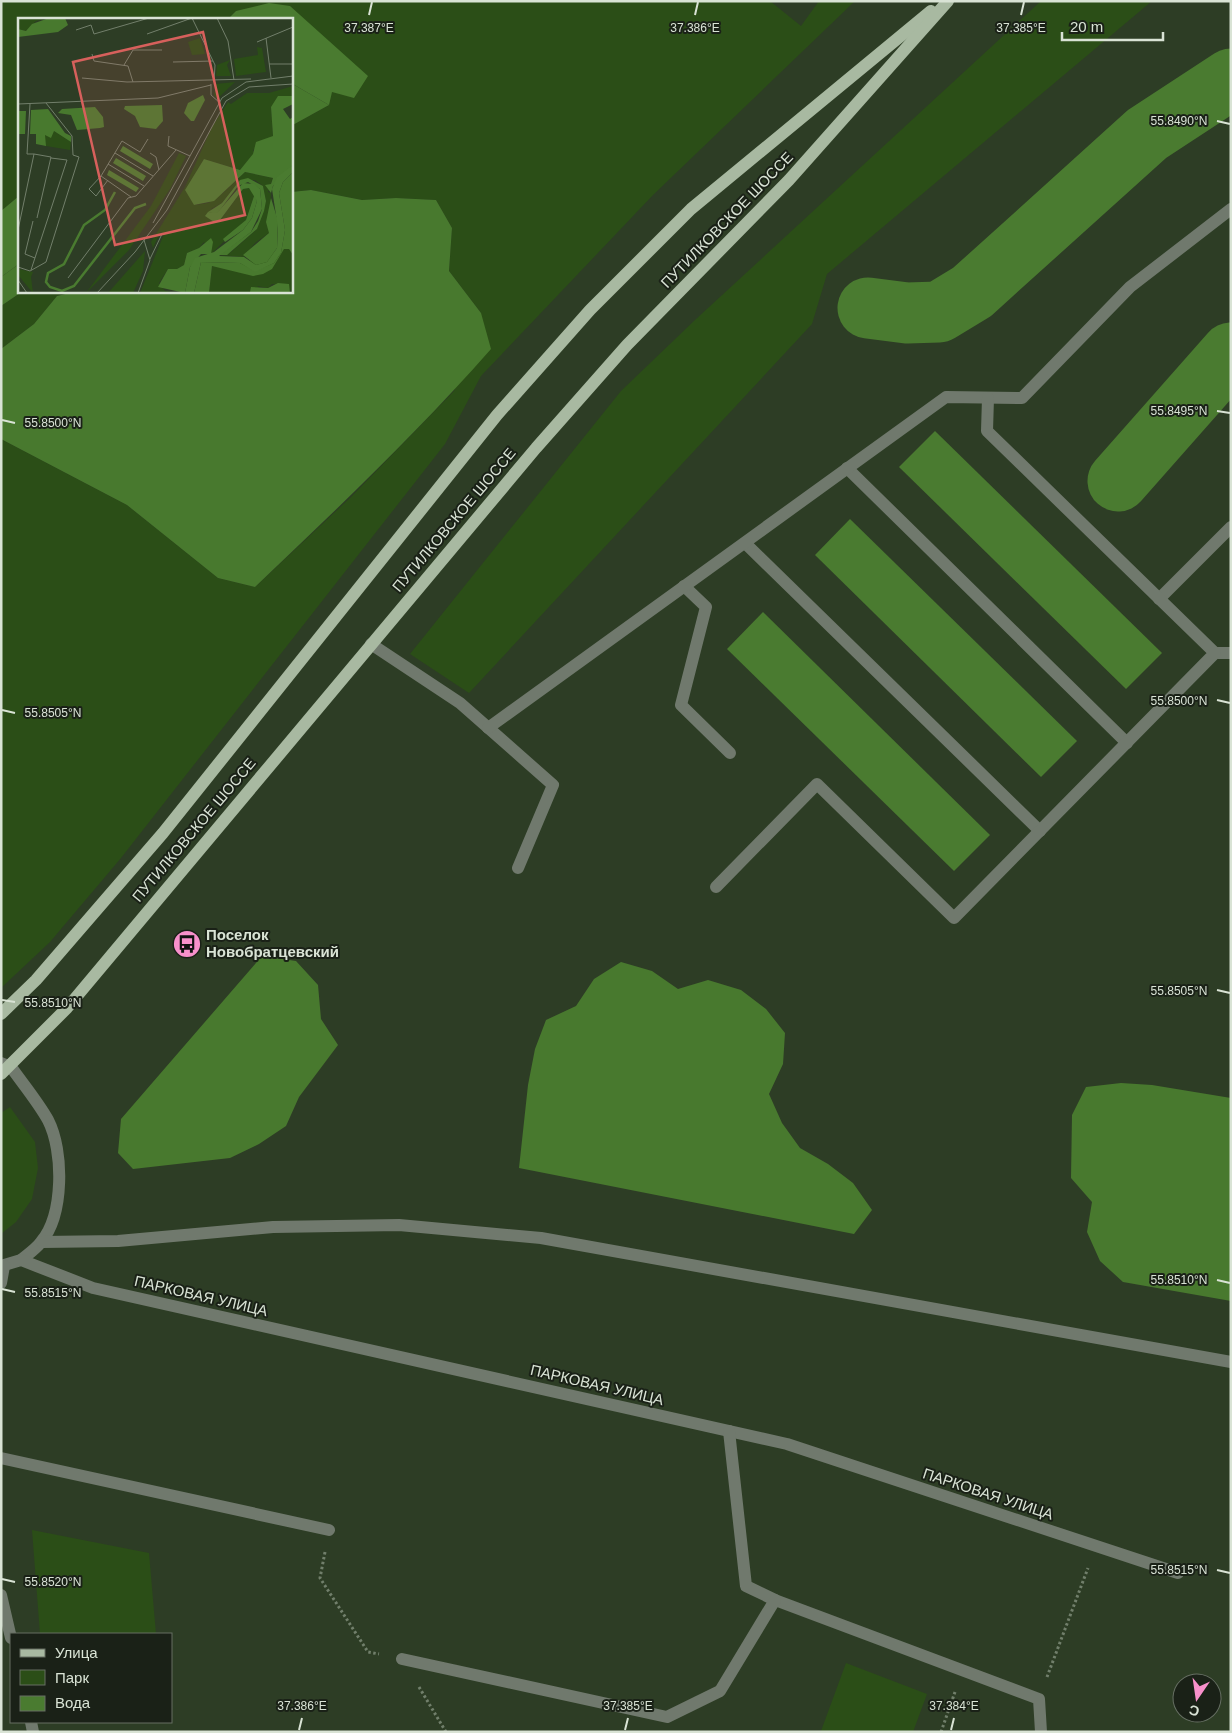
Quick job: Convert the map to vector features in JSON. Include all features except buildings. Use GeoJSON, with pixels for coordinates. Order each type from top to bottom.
{"type":"FeatureCollection","features":[{"type":"Feature","properties":{"kind":"main road","name":"ПУТИЛКОВСКОЕ ШОССЕ"},"geometry":{"type":"LineString","coordinates":[[1,1014],[36,980],[163,833],[497,415],[590,310],[691,209],[943,1]]}},
{"type":"Feature","properties":{"kind":"main road","name":"ПУТИЛКОВСКОЕ ШОССЕ"},"geometry":{"type":"LineString","coordinates":[[4,1068],[67,1008],[536,448],[627,344],[789,180],[948,1]]}},
{"type":"Feature","properties":{"kind":"street"},"geometry":{"type":"LineString","coordinates":[[488,728],[946,397],[1022,398],[1130,287],[1231,209]]}},
{"type":"Feature","properties":{"kind":"street"},"geometry":{"type":"LineString","coordinates":[[988,398],[987,430],[1215,653],[1231,653]]}},
{"type":"Feature","properties":{"kind":"street"},"geometry":{"type":"LineString","coordinates":[[847,468],[1127,743]]}},
{"type":"Feature","properties":{"kind":"street"},"geometry":{"type":"LineString","coordinates":[[1159,600],[1231,527]]}},
{"type":"Feature","properties":{"kind":"street"},"geometry":{"type":"LineString","coordinates":[[745,543],[1040,831]]}},
{"type":"Feature","properties":{"kind":"street"},"geometry":{"type":"LineString","coordinates":[[684,586],[706,607],[680,705],[730,753]]}},
{"type":"Feature","properties":{"kind":"street"},"geometry":{"type":"LineString","coordinates":[[371,644],[460,703],[553,785],[518,868]]}},
{"type":"Feature","properties":{"kind":"street"},"geometry":{"type":"LineString","coordinates":[[716,887],[817,784],[954,918],[1215,653]]}},
{"type":"Feature","properties":{"kind":"street"},"geometry":{"type":"LineString","coordinates":[[1,1282],[3,1266],[21,1260],[42,1242],[56,1210],[60,1175],[56,1146],[49,1121],[4,1068]]}},
{"type":"Feature","properties":{"kind":"street"},"geometry":{"type":"LineString","coordinates":[[42,1242],[118,1241],[273,1227],[399,1225],[541,1238],[1231,1362]]}},
{"type":"Feature","properties":{"kind":"street","name":"ПАРКОВАЯ УЛИЦА"},"geometry":{"type":"LineString","coordinates":[[21,1260],[92,1288],[787,1444],[1178,1572]]}},
{"type":"Feature","properties":{"kind":"street"},"geometry":{"type":"LineString","coordinates":[[729,1431],[746,1586],[775,1600],[1039,1698],[1041,1732]]}},
{"type":"Feature","properties":{"kind":"street"},"geometry":{"type":"LineString","coordinates":[[1,1458],[329,1530]]}},
{"type":"Feature","properties":{"kind":"street"},"geometry":{"type":"LineString","coordinates":[[1,1595],[10,1634]]}},
{"type":"Feature","properties":{"kind":"street"},"geometry":{"type":"LineString","coordinates":[[402,1659],[667,1716],[720,1690],[775,1600]]}},
{"type":"Feature","properties":{"kind":"path"},"geometry":{"type":"LineString","coordinates":[[329,1530],[320,1578],[368,1652],[402,1659],[446,1732]]}},
{"type":"Feature","properties":{"kind":"path"},"geometry":{"type":"LineString","coordinates":[[1039,1698],[1096,1546]]}},
{"type":"Feature","properties":{"kind":"path"},"geometry":{"type":"LineString","coordinates":[[941,1732],[962,1670]]}},
{"type":"Feature","properties":{"kind":"green space"},"geometry":{"type":"Polygon","coordinates":[[[1,1],[770,1],[801,26],[819,1],[855,1],[653,195],[481,376],[445,444],[121,858],[50,942],[1,988],[1,439],[127,505],[218,578],[255,587],[351,497],[454,391],[481,313],[449,271],[452,228],[436,200],[396,198],[362,200],[311,190],[292,192],[292,125],[329,105],[290,6],[236,11],[229,18],[18,18],[18,197],[1,211],[1,1]]]}},
{"type":"Feature","properties":{"kind":"green space"},"geometry":{"type":"Polygon","coordinates":[[[1041,1],[1152,1],[827,274],[812,324],[469,693],[410,654],[621,391],[695,320],[1041,1]]]}},
{"type":"Feature","properties":{"kind":"green space"},"geometry":{"type":"Polygon","coordinates":[[[22,292],[74,292],[57,296],[34,324],[1,349],[1,306],[22,292]]]}},
{"type":"Feature","properties":{"kind":"green space"},"geometry":{"type":"Polygon","coordinates":[[[10,1107],[35,1142],[38,1168],[32,1199],[16,1222],[1,1234],[1,1113],[10,1107]]]}},
{"type":"Feature","properties":{"kind":"green space"},"geometry":{"type":"Polygon","coordinates":[[[32,1530],[149,1553],[156,1633],[40,1633],[32,1530]]]}},
{"type":"Feature","properties":{"kind":"green space"},"geometry":{"type":"Polygon","coordinates":[[[846,1663],[927,1694],[913,1732],[821,1731],[846,1663]]]}},
{"type":"Feature","properties":{"kind":"shaded area"},"geometry":{"type":"Polygon","coordinates":[[[292,84],[329,105],[292,125],[292,84]]]}},
{"type":"Feature","properties":{"kind":"shaded area"},"geometry":{"type":"Polygon","coordinates":[[[311,190],[362,200],[396,198],[436,200],[452,228],[449,271],[481,313],[491,349],[405,441],[255,587],[218,578],[127,505],[1,439],[1,349],[34,324],[57,296],[74,292],[292,292],[292,192],[311,190]]]}},
{"type":"Feature","properties":{"kind":"shaded area"},"geometry":{"type":"Polygon","coordinates":[[[18,265],[18,292],[22,292],[1,306],[1,277],[18,265]]]}},
{"type":"Feature","properties":{"kind":"shaded area"},"geometry":{"type":"Polygon","coordinates":[[[262,956],[296,961],[318,985],[321,1019],[338,1045],[299,1097],[286,1126],[259,1144],[230,1158],[133,1169],[118,1153],[121,1119],[262,956]]]}},
{"type":"Feature","properties":{"kind":"shaded area"},"geometry":{"type":"Polygon","coordinates":[[[621,962],[652,971],[678,989],[708,980],[741,990],[766,1009],[785,1033],[783,1064],[769,1094],[782,1123],[800,1148],[828,1164],[853,1183],[872,1210],[854,1234],[519,1168],[528,1085],[535,1049],[546,1020],[576,1006],[594,979],[621,962]]]}},
{"type":"Feature","properties":{"kind":"shaded area"},"geometry":{"type":"Polygon","coordinates":[[[1121,1083],[1152,1085],[1231,1098],[1231,1301],[1123,1282],[1100,1261],[1087,1232],[1092,1202],[1071,1178],[1072,1115],[1086,1087],[1121,1083]]]}},
{"type":"Feature","properties":{"kind":"water"},"geometry":{"type":"Polygon","coordinates":[[[269,3],[290,6],[368,76],[354,98],[332,92],[329,105],[292,84],[292,18],[229,18],[236,11],[269,3]]]}},
{"type":"Feature","properties":{"kind":"water"},"geometry":{"type":"Polygon","coordinates":[[[18,197],[18,265],[1,277],[1,211],[18,197]]]}},
{"type":"Feature","properties":{"kind":"water"},"geometry":{"type":"Polygon","coordinates":[[[935,431],[1162,653],[1126,689],[899,467],[935,431]]]}},
{"type":"Feature","properties":{"kind":"water"},"geometry":{"type":"Polygon","coordinates":[[[850,519],[1077,741],[1041,777],[815,555],[850,519]]]}},
{"type":"Feature","properties":{"kind":"water"},"geometry":{"type":"Polygon","coordinates":[[[763,612],[990,835],[954,871],[727,649],[763,612]]]}},
{"type":"Feature","properties":{"kind":"waterway"},"geometry":{"type":"LineString","coordinates":[[868,308],[907,313],[939,312],[972,292],[1147,134],[1231,79]]}},
{"type":"Feature","properties":{"kind":"waterway"},"geometry":{"type":"LineString","coordinates":[[1118,481],[1231,353]]}},
{"type":"Feature","properties":{"kind":"place","name":"Поселок Новобратцевский"},"geometry":{"type":"Point","coordinates":[187,944]}}]}
